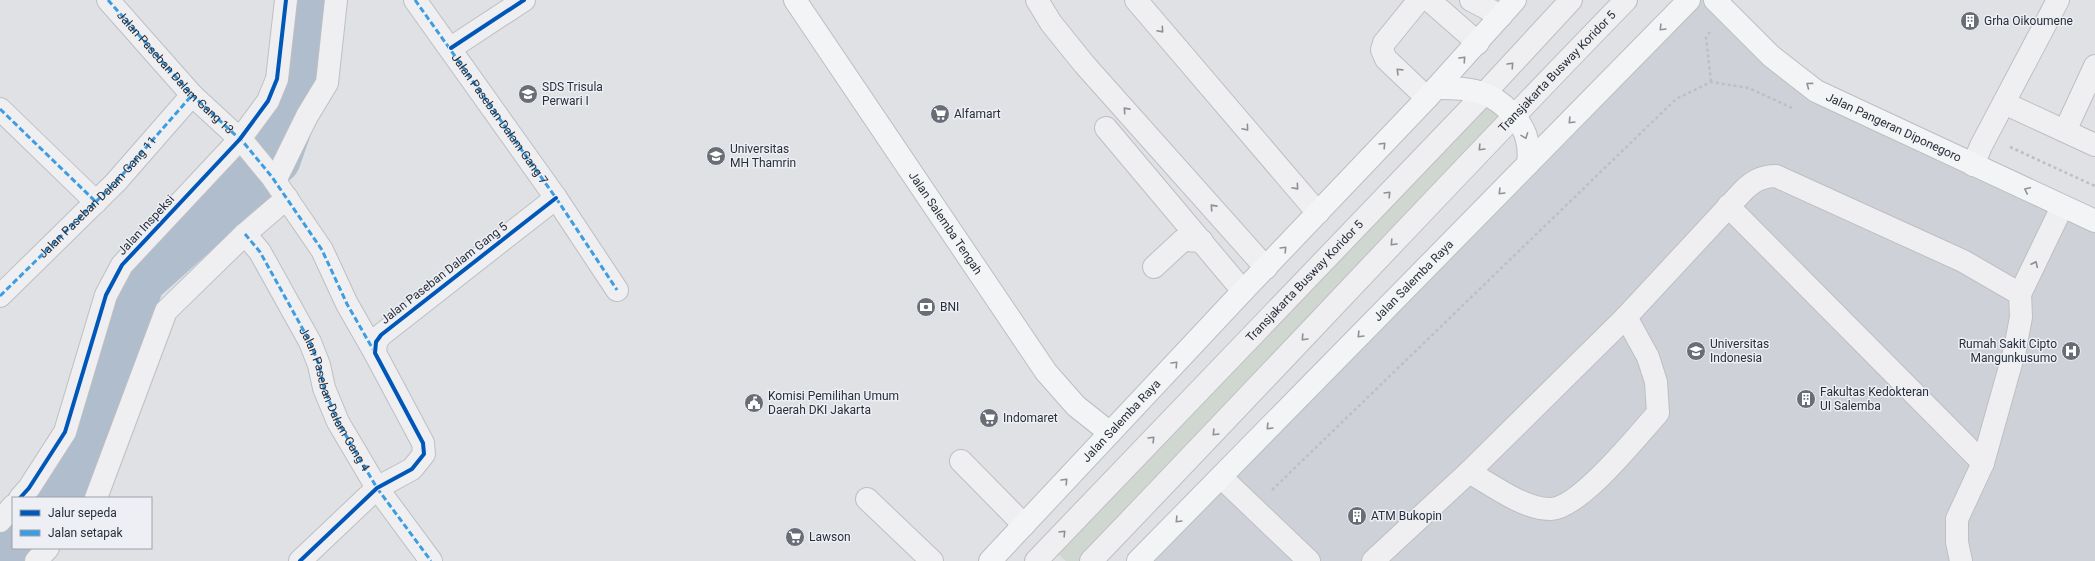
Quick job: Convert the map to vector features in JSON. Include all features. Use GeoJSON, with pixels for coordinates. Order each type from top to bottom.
{"type":"FeatureCollection","features":[{"type":"Feature","properties":{"kind":"main road","name":"Jalan Salemba Tengah"},"geometry":{"type":"LineString","coordinates":[[795,0],[1046,372],[1076,406],[1110,433]]}},
{"type":"Feature","properties":{"kind":"main road","name":"Jalan Salemba Raya"},"geometry":{"type":"LineString","coordinates":[[990,561],[1243,291],[1432,93],[1515,0]]}},
{"type":"Feature","properties":{"kind":"main road","name":"Jalan Salemba Raya"},"geometry":{"type":"LineString","coordinates":[[1138,561],[1689,0]]}},
{"type":"Feature","properties":{"kind":"main road","name":"Jalan Pangeran Diponegoro"},"geometry":{"type":"LineString","coordinates":[[1715,0],[1771,56],[1816,91],[2095,221]]}},
{"type":"Feature","properties":{"kind":"main road"},"geometry":{"type":"LineString","coordinates":[[1432,93],[1461,89],[1484,94],[1501,104],[1513,116],[1527,138],[1529,150],[1528,164]]}},
{"type":"Feature","properties":{"kind":"street","name":"Jalan Paseban Dalam Gang 13"},"geometry":{"type":"LineString","coordinates":[[108,0],[192,95],[242,141],[278,186]]}},
{"type":"Feature","properties":{"kind":"street","name":"Jalan Inspeksi"},"geometry":{"type":"LineString","coordinates":[[21,497],[29,488],[64,432],[106,295],[122,265],[242,141],[268,101],[277,79],[286,0]]}},
{"type":"Feature","properties":{"kind":"street"},"geometry":{"type":"LineString","coordinates":[[96,497],[166,311],[245,234],[278,186],[307,116],[326,83],[336,0]]}},
{"type":"Feature","properties":{"kind":"street","name":"Jalan Paseban Dalam Gang 7"},"geometry":{"type":"LineString","coordinates":[[415,0],[556,198],[617,290]]}},
{"type":"Feature","properties":{"kind":"street"},"geometry":{"type":"LineString","coordinates":[[450,48],[524,0]]}},
{"type":"Feature","properties":{"kind":"street"},"geometry":{"type":"LineString","coordinates":[[1037,0],[1051,23],[1084,64],[1266,268]]}},
{"type":"Feature","properties":{"kind":"street"},"geometry":{"type":"LineString","coordinates":[[1136,0],[1318,213]]}},
{"type":"Feature","properties":{"kind":"street"},"geometry":{"type":"LineString","coordinates":[[1419,0],[1384,43],[1382,50],[1386,59],[1432,93]]}},
{"type":"Feature","properties":{"kind":"street"},"geometry":{"type":"LineString","coordinates":[[1430,0],[1478,43]]}},
{"type":"Feature","properties":{"kind":"street"},"geometry":{"type":"LineString","coordinates":[[1471,0],[1501,16]]}},
{"type":"Feature","properties":{"kind":"street","name":"Transjakarta Busway Koridor 5"},"geometry":{"type":"LineString","coordinates":[[1036,561],[1484,94],[1571,0]]}},
{"type":"Feature","properties":{"kind":"street","name":"Transjakarta Busway Koridor 5"},"geometry":{"type":"LineString","coordinates":[[1091,561],[1241,406],[1513,116],[1626,0]]}},
{"type":"Feature","properties":{"kind":"street"},"geometry":{"type":"LineString","coordinates":[[1973,165],[1986,136],[2058,0]]}},
{"type":"Feature","properties":{"kind":"street"},"geometry":{"type":"LineString","coordinates":[[2066,132],[2095,66]]}},
{"type":"Feature","properties":{"kind":"street","name":"Jalan Paseban Dalam Gang 11"},"geometry":{"type":"LineString","coordinates":[[0,296],[116,182],[192,95]]}},
{"type":"Feature","properties":{"kind":"street"},"geometry":{"type":"LineString","coordinates":[[2004,103],[2095,145]]}},
{"type":"Feature","properties":{"kind":"street"},"geometry":{"type":"LineString","coordinates":[[0,109],[96,202]]}},
{"type":"Feature","properties":{"kind":"street"},"geometry":{"type":"LineString","coordinates":[[1106,128],[1243,291]]}},
{"type":"Feature","properties":{"kind":"street"},"geometry":{"type":"LineString","coordinates":[[1372,561],[1469,472],[1626,317],[1752,182],[1765,176],[1776,176],[1963,262],[2020,294]]}},
{"type":"Feature","properties":{"kind":"street"},"geometry":{"type":"LineString","coordinates":[[278,186],[322,250],[347,304],[423,443],[424,454],[412,469],[377,488],[300,561]]}},
{"type":"Feature","properties":{"kind":"street","name":"Jalan Paseban Dalam Gang 5"},"geometry":{"type":"LineString","coordinates":[[375,353],[376,342],[381,335],[556,198]]}},
{"type":"Feature","properties":{"kind":"street"},"geometry":{"type":"LineString","coordinates":[[1728,206],[1983,463]]}},
{"type":"Feature","properties":{"kind":"street"},"geometry":{"type":"LineString","coordinates":[[1961,561],[1957,542],[1957,519],[1983,463],[2015,349],[2021,317],[2020,294],[2062,206]]}},
{"type":"Feature","properties":{"kind":"street","name":"Jalan Paseban Dalam Gang 4"},"geometry":{"type":"LineString","coordinates":[[245,234],[260,252],[310,342],[319,365],[324,388],[332,410],[377,488],[430,561]]}},
{"type":"Feature","properties":{"kind":"street"},"geometry":{"type":"LineString","coordinates":[[1154,267],[1183,240],[1202,241]]}},
{"type":"Feature","properties":{"kind":"street"},"geometry":{"type":"LineString","coordinates":[[1469,472],[1527,504],[1552,509],[1574,501],[1597,479],[1658,413],[1656,382],[1648,357],[1626,317]]}},
{"type":"Feature","properties":{"kind":"street"},"geometry":{"type":"LineString","coordinates":[[961,461],[1024,525]]}},
{"type":"Feature","properties":{"kind":"street"},"geometry":{"type":"LineString","coordinates":[[1221,477],[1309,561]]}},
{"type":"Feature","properties":{"kind":"street"},"geometry":{"type":"LineString","coordinates":[[867,499],[932,561]]}},
{"type":"Feature","properties":{"kind":"street"},"geometry":{"type":"LineString","coordinates":[[0,521],[12,507]]}},
{"type":"Feature","properties":{"kind":"street"},"geometry":{"type":"LineString","coordinates":[[36,561],[47,549]]}},
{"type":"Feature","properties":{"kind":"path"},"geometry":{"type":"LineString","coordinates":[[1706,37],[1711,82]]}},
{"type":"Feature","properties":{"kind":"path"},"geometry":{"type":"LineString","coordinates":[[1254,508],[1676,99],[1711,82],[1750,88],[1792,109]]}},
{"type":"Feature","properties":{"kind":"path"},"geometry":{"type":"LineString","coordinates":[[1986,136],[2095,186]]}},
{"type":"Feature","properties":{"kind":"shaded area","name":"Universitas Indonesia"},"geometry":{"type":"Polygon","coordinates":[[[1689,0],[1715,0],[1771,56],[2095,221],[2095,561],[1139,561],[1689,0]]]}},
{"type":"Feature","properties":{"kind":"shaded area"},"geometry":{"type":"Polygon","coordinates":[[[1484,94],[1513,116],[1091,561],[1066,561],[1049,547],[1484,94]]]}},
{"type":"Feature","properties":{"kind":"waterway"},"geometry":{"type":"LineString","coordinates":[[50,497],[73,470],[138,280],[274,158],[298,90],[307,0]]}},
{"type":"Feature","properties":{"kind":"waterway"},"geometry":{"type":"LineString","coordinates":[[0,554],[12,540]]}},
{"type":"Feature","properties":{"kind":"marked path"},"geometry":{"type":"LineString","coordinates":[[108,0],[192,95],[244,143],[272,177],[322,250],[347,304],[374,351]]}},
{"type":"Feature","properties":{"kind":"marked path"},"geometry":{"type":"LineString","coordinates":[[415,0],[556,198],[617,290]]}},
{"type":"Feature","properties":{"kind":"marked path"},"geometry":{"type":"LineString","coordinates":[[0,296],[116,182],[192,95]]}},
{"type":"Feature","properties":{"kind":"marked path"},"geometry":{"type":"LineString","coordinates":[[0,109],[96,202]]}},
{"type":"Feature","properties":{"kind":"marked path"},"geometry":{"type":"LineString","coordinates":[[245,234],[260,252],[310,342],[319,365],[324,388],[338,422],[377,488],[431,561]]}},
{"type":"Feature","properties":{"kind":"cycle path"},"geometry":{"type":"LineString","coordinates":[[21,497],[29,488],[65,432],[106,295],[122,265],[240,139],[268,101],[277,79],[286,0]]}},
{"type":"Feature","properties":{"kind":"cycle path"},"geometry":{"type":"LineString","coordinates":[[451,48],[524,0]]}},
{"type":"Feature","properties":{"kind":"cycle path"},"geometry":{"type":"LineString","coordinates":[[300,561],[377,488],[412,469],[424,454],[423,443],[375,353],[376,342],[381,335],[556,198]]}},
{"type":"Feature","properties":{"kind":"place","name":"Grha Oikoumene"},"geometry":{"type":"Point","coordinates":[1970,21]}},
{"type":"Feature","properties":{"kind":"place","name":"SDS Trisula Perwari I"},"geometry":{"type":"Point","coordinates":[528,94]}},
{"type":"Feature","properties":{"kind":"place","name":"Alfamart"},"geometry":{"type":"Point","coordinates":[940,114]}},
{"type":"Feature","properties":{"kind":"place","name":"Universitas MH Thamrin"},"geometry":{"type":"Point","coordinates":[716,156]}},
{"type":"Feature","properties":{"kind":"place","name":"BNI"},"geometry":{"type":"Point","coordinates":[926,307]}},
{"type":"Feature","properties":{"kind":"place","name":"Universitas Indonesia"},"geometry":{"type":"Point","coordinates":[1696,351]}},
{"type":"Feature","properties":{"kind":"place","name":"Rumah Sakit Cipto Mangunkusumo"},"geometry":{"type":"Point","coordinates":[2071,351]}},
{"type":"Feature","properties":{"kind":"place","name":"Fakultas Kedokteran UI Salemba"},"geometry":{"type":"Point","coordinates":[1806,399]}},
{"type":"Feature","properties":{"kind":"place","name":"Komisi Pemilihan Umum Daerah DKI Jakarta"},"geometry":{"type":"Point","coordinates":[754,403]}},
{"type":"Feature","properties":{"kind":"place","name":"Indomaret"},"geometry":{"type":"Point","coordinates":[989,418]}},
{"type":"Feature","properties":{"kind":"place","name":"ATM Bukopin"},"geometry":{"type":"Point","coordinates":[1357,516]}},
{"type":"Feature","properties":{"kind":"place","name":"Lawson"},"geometry":{"type":"Point","coordinates":[795,537]}}]}
